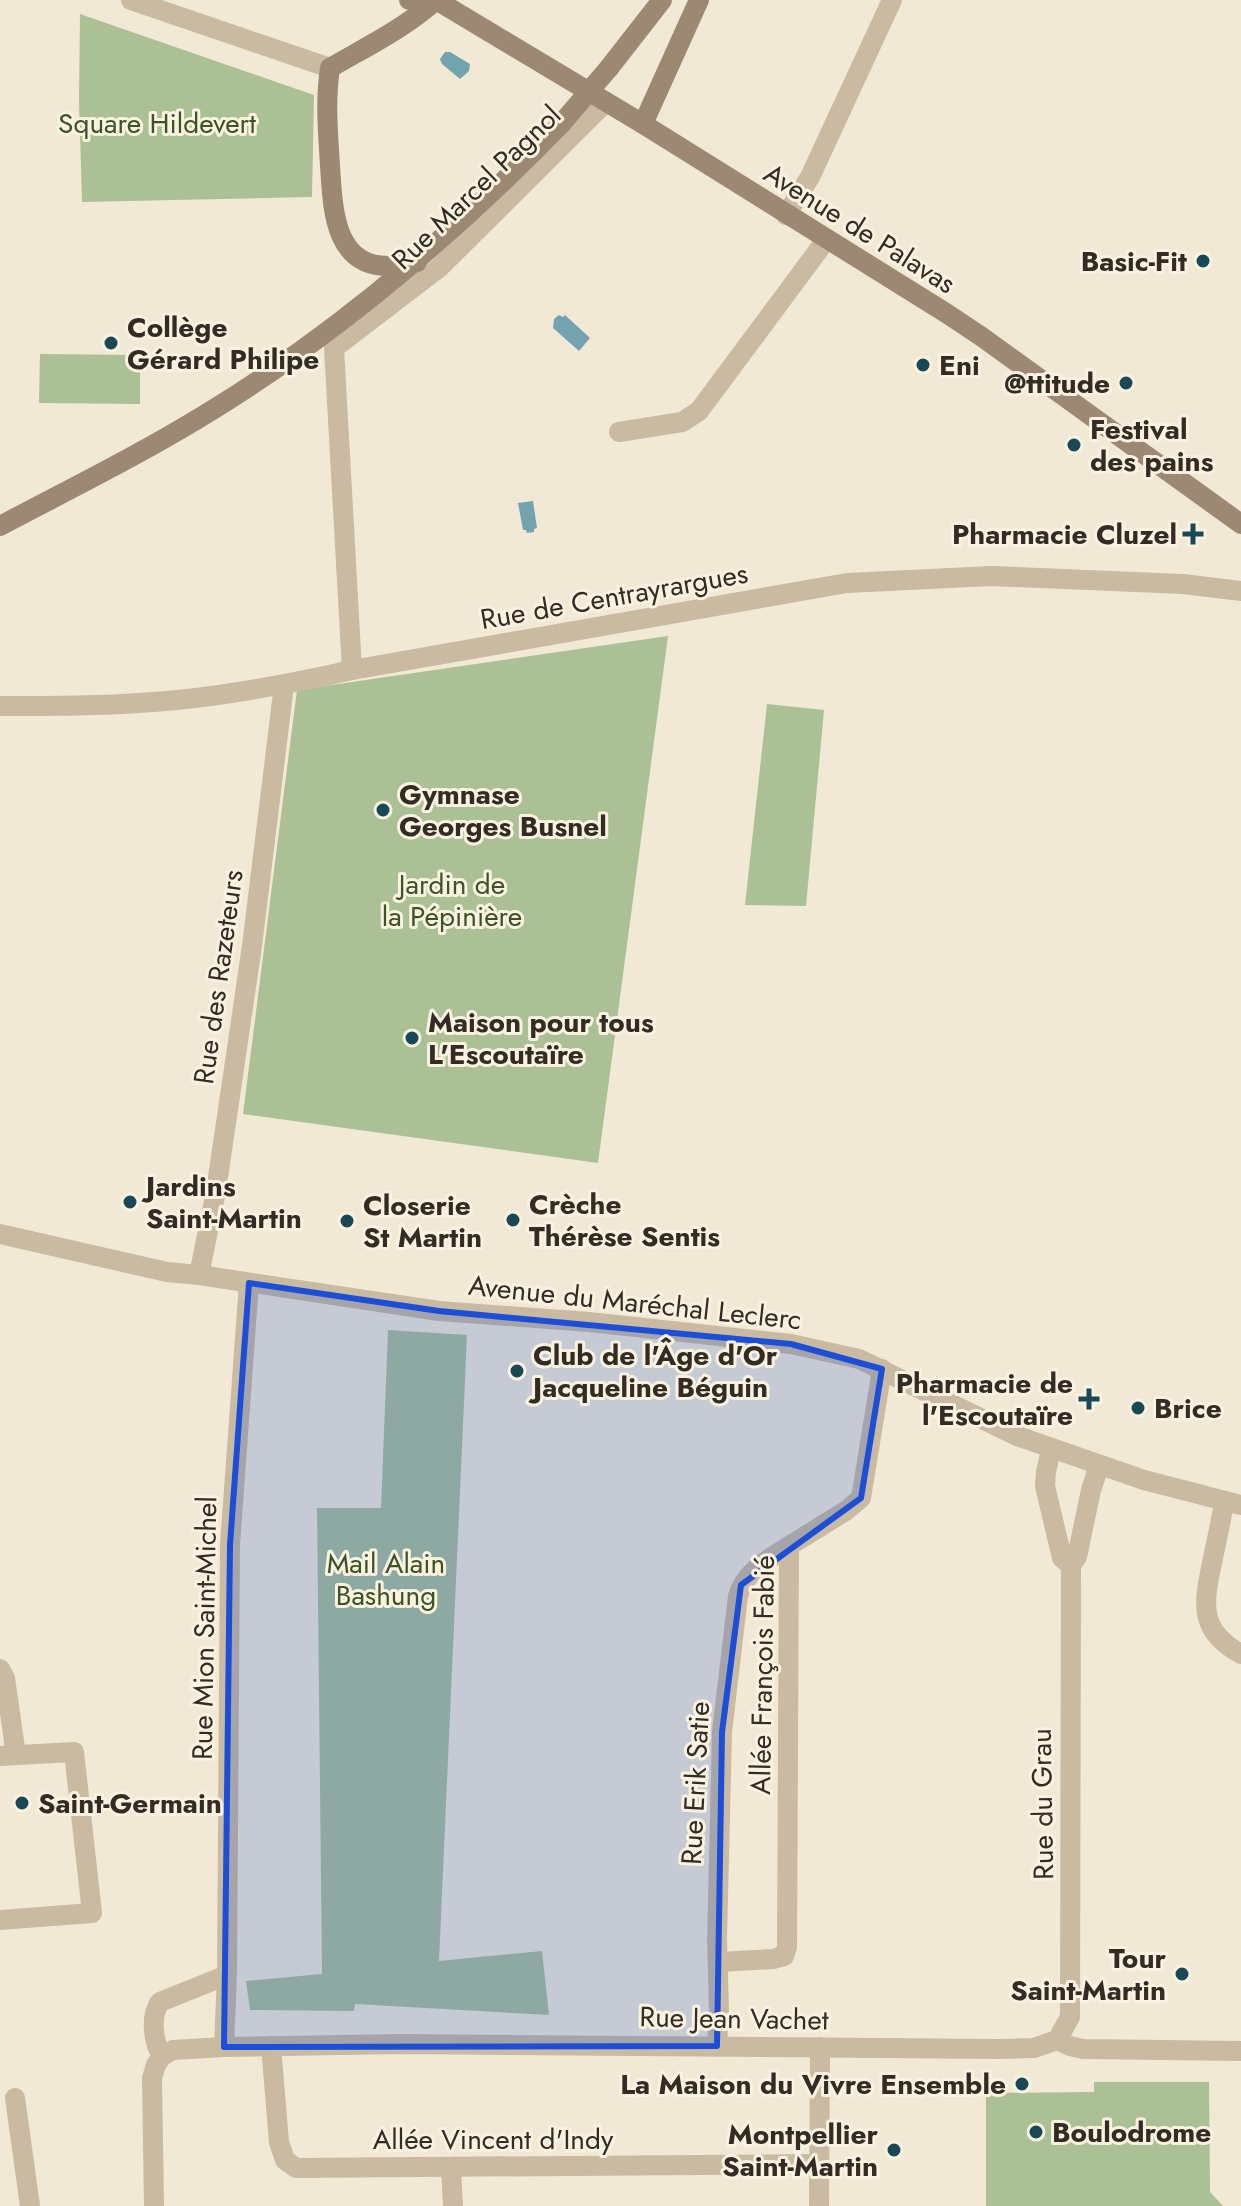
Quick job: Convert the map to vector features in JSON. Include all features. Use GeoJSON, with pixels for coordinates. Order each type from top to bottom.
{"type":"FeatureCollection","features":[{"type":"Feature","properties":{"kind":"street"},"geometry":{"type":"LineString","coordinates":[[131,0],[330,68],[421,14],[436,0]]}},
{"type":"Feature","properties":{"kind":"street"},"geometry":{"type":"LineString","coordinates":[[409,0],[436,0]]}},
{"type":"Feature","properties":{"kind":"street","name":"Avenue de Palavas"},"geometry":{"type":"LineString","coordinates":[[436,0],[643,124],[982,337],[1241,524]]}},
{"type":"Feature","properties":{"kind":"street"},"geometry":{"type":"LineString","coordinates":[[0,526],[213,409],[333,328],[417,262],[468,217],[561,124],[662,0]]}},
{"type":"Feature","properties":{"kind":"street"},"geometry":{"type":"LineString","coordinates":[[643,124],[699,0]]}},
{"type":"Feature","properties":{"kind":"street"},"geometry":{"type":"LineString","coordinates":[[786,215],[810,177],[892,0]]}},
{"type":"Feature","properties":{"kind":"street"},"geometry":{"type":"LineString","coordinates":[[330,68],[326,97],[329,150],[333,210],[341,237],[357,256],[378,265],[417,262]]}},
{"type":"Feature","properties":{"kind":"street","name":"Rue Marcel Pagnol"},"geometry":{"type":"LineString","coordinates":[[352,670],[334,348],[440,267],[606,102]]}},
{"type":"Feature","properties":{"kind":"street"},"geometry":{"type":"LineString","coordinates":[[619,432],[682,422],[699,411],[826,240]]}},
{"type":"Feature","properties":{"kind":"street","name":"Rue de Centrayrargues"},"geometry":{"type":"LineString","coordinates":[[0,706],[108,705],[178,700],[284,685],[352,670],[847,583],[991,576],[1183,584],[1241,591]]}},
{"type":"Feature","properties":{"kind":"street","name":"Rue des Razeteurs"},"geometry":{"type":"LineString","coordinates":[[199,1275],[216,1191],[252,946],[284,685]]}},
{"type":"Feature","properties":{"kind":"street","name":"Avenue du Maréchal Leclerc"},"geometry":{"type":"LineString","coordinates":[[0,1234],[167,1272],[439,1311],[589,1322],[791,1344],[859,1359],[990,1424],[1051,1449],[1099,1466],[1233,1503]]}},
{"type":"Feature","properties":{"kind":"street","name":"Rue Mion Saint-Michel"},"geometry":{"type":"LineString","coordinates":[[224,2047],[230,1545],[249,1283]]}},
{"type":"Feature","properties":{"kind":"street","name":"Allée François Fabié"},"geometry":{"type":"LineString","coordinates":[[719,1962],[773,1959],[784,1956],[787,1947],[789,1546],[861,1498],[882,1369]]}},
{"type":"Feature","properties":{"kind":"street","name":"Rue du Grau"},"geometry":{"type":"LineString","coordinates":[[1051,1449],[1045,1486],[1062,1558],[1071,1565]]}},
{"type":"Feature","properties":{"kind":"street","name":"Rue du Grau"},"geometry":{"type":"LineString","coordinates":[[1057,2040],[1070,2017],[1071,1565],[1077,1557],[1099,1466]]}},
{"type":"Feature","properties":{"kind":"street"},"geometry":{"type":"LineString","coordinates":[[1233,1503],[1205,1597],[1211,1628],[1226,1646],[1241,1654]]}},
{"type":"Feature","properties":{"kind":"street","name":"Rue Erik Satie"},"geometry":{"type":"LineString","coordinates":[[717,2046],[722,1732],[738,1596],[741,1585],[749,1575],[789,1546]]}},
{"type":"Feature","properties":{"kind":"street"},"geometry":{"type":"LineString","coordinates":[[0,1669],[5,1678],[8,1756],[74,1752],[92,1913],[0,1920]]}},
{"type":"Feature","properties":{"kind":"street"},"geometry":{"type":"LineString","coordinates":[[162,2056],[156,2045],[155,2033],[155,2009],[160,2002],[227,1975]]}},
{"type":"Feature","properties":{"kind":"street","name":"Rue Jean Vachet"},"geometry":{"type":"LineString","coordinates":[[224,2047],[417,2044],[1034,2048],[1057,2040],[1083,2049],[1241,2051]]}},
{"type":"Feature","properties":{"kind":"street","name":"Allée Vincent d'Indy"},"geometry":{"type":"LineString","coordinates":[[271,2046],[279,2142],[285,2160],[296,2168],[819,2164]]}},
{"type":"Feature","properties":{"kind":"street"},"geometry":{"type":"LineString","coordinates":[[154,2206],[152,2078],[156,2065],[162,2056],[173,2050],[224,2047]]}},
{"type":"Feature","properties":{"kind":"street"},"geometry":{"type":"LineString","coordinates":[[819,2206],[820,2047]]}},
{"type":"Feature","properties":{"kind":"street"},"geometry":{"type":"LineString","coordinates":[[15,2098],[30,2206]]}},
{"type":"Feature","properties":{"kind":"street"},"geometry":{"type":"LineString","coordinates":[[451,2168],[453,2206]]}},
{"type":"Feature","properties":{"kind":"highlighted area"},"geometry":{"type":"Polygon","coordinates":[[[249,1283],[439,1311],[791,1344],[882,1369],[861,1498],[741,1585],[722,1732],[717,2046],[224,2047],[230,1545],[249,1283]]]}},
{"type":"Feature","properties":{"kind":"green space","name":"Square Hildevert"},"geometry":{"type":"Polygon","coordinates":[[[80,14],[314,95],[312,197],[82,202],[80,14]]]}},
{"type":"Feature","properties":{"kind":"green space"},"geometry":{"type":"Polygon","coordinates":[[[40,354],[140,355],[140,404],[39,403],[40,354]]]}},
{"type":"Feature","properties":{"kind":"green space","name":"Jardin de la Pépinière"},"geometry":{"type":"Polygon","coordinates":[[[668,636],[598,1163],[243,1114],[297,690],[668,636]]]}},
{"type":"Feature","properties":{"kind":"green space"},"geometry":{"type":"Polygon","coordinates":[[[767,704],[824,710],[806,906],[745,905],[767,704]]]}},
{"type":"Feature","properties":{"kind":"green space","name":"Mail Alain Bashung"},"geometry":{"type":"Polygon","coordinates":[[[388,1330],[467,1335],[439,1961],[542,1951],[549,2015],[355,2004],[354,2011],[250,2010],[246,1981],[322,1974],[317,1508],[381,1508],[388,1330]]]}},
{"type":"Feature","properties":{"kind":"green space"},"geometry":{"type":"Polygon","coordinates":[[[1094,2082],[1209,2082],[1210,2192],[1223,2206],[986,2206],[986,2093],[1094,2092],[1094,2082]]]}},
{"type":"Feature","properties":{"kind":"water"},"geometry":{"type":"Polygon","coordinates":[[[445,52],[470,64],[469,71],[460,79],[442,64],[440,59],[445,52]]]}},
{"type":"Feature","properties":{"kind":"water"},"geometry":{"type":"Polygon","coordinates":[[[565,315],[590,338],[579,351],[553,328],[554,319],[565,315]]]}},
{"type":"Feature","properties":{"kind":"water"},"geometry":{"type":"Polygon","coordinates":[[[533,501],[537,528],[527,533],[523,530],[518,503],[533,501]]]}},
{"type":"Feature","properties":{"kind":"place","name":"Basic-Fit"},"geometry":{"type":"Point","coordinates":[1203,261]}},
{"type":"Feature","properties":{"kind":"place","name":"Collège Gérard Philipe"},"geometry":{"type":"Point","coordinates":[111,343]}},
{"type":"Feature","properties":{"kind":"place","name":"Eni"},"geometry":{"type":"Point","coordinates":[923,365]}},
{"type":"Feature","properties":{"kind":"place","name":"@ttitude"},"geometry":{"type":"Point","coordinates":[1126,383]}},
{"type":"Feature","properties":{"kind":"place","name":"Festival des pains"},"geometry":{"type":"Point","coordinates":[1074,445]}},
{"type":"Feature","properties":{"kind":"place","name":"Pharmacie Cluzel"},"geometry":{"type":"Point","coordinates":[1193,534]}},
{"type":"Feature","properties":{"kind":"place","name":"Gymnase Georges Busnel"},"geometry":{"type":"Point","coordinates":[383,810]}},
{"type":"Feature","properties":{"kind":"place","name":"Maison pour tous L'Escoutaïre"},"geometry":{"type":"Point","coordinates":[412,1038]}},
{"type":"Feature","properties":{"kind":"place","name":"Jardins Saint-Martin"},"geometry":{"type":"Point","coordinates":[130,1202]}},
{"type":"Feature","properties":{"kind":"place","name":"Crèche Thérèse Sentis"},"geometry":{"type":"Point","coordinates":[513,1220]}},
{"type":"Feature","properties":{"kind":"place","name":"Closerie St Martin"},"geometry":{"type":"Point","coordinates":[347,1221]}},
{"type":"Feature","properties":{"kind":"place","name":"Club de l'Âge d'Or Jacqueline Béguin"},"geometry":{"type":"Point","coordinates":[517,1371]}},
{"type":"Feature","properties":{"kind":"place","name":"Pharmacie de l'Escoutaïre"},"geometry":{"type":"Point","coordinates":[1089,1399]}},
{"type":"Feature","properties":{"kind":"place","name":"Brice"},"geometry":{"type":"Point","coordinates":[1138,1408]}},
{"type":"Feature","properties":{"kind":"place","name":"Saint-Germain"},"geometry":{"type":"Point","coordinates":[22,1803]}},
{"type":"Feature","properties":{"kind":"place","name":"Tour Saint-Martin"},"geometry":{"type":"Point","coordinates":[1182,1974]}},
{"type":"Feature","properties":{"kind":"place","name":"La Maison du Vivre Ensemble"},"geometry":{"type":"Point","coordinates":[1022,2084]}},
{"type":"Feature","properties":{"kind":"place","name":"Boulodrome"},"geometry":{"type":"Point","coordinates":[1036,2132]}},
{"type":"Feature","properties":{"kind":"place","name":"Montpellier Saint-Martin"},"geometry":{"type":"Point","coordinates":[894,2150]}}]}
